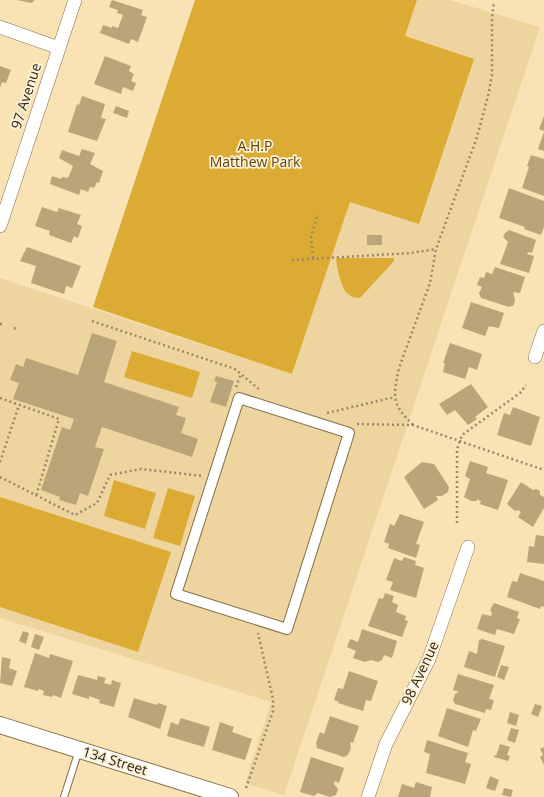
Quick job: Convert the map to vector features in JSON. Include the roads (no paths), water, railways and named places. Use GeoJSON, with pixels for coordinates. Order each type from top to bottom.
{"type":"FeatureCollection","features":[{"type":"Feature","properties":{"kind":"street","name":"97 Avenue"},"geometry":{"type":"LineString","coordinates":[[0,226],[75,0]]}},
{"type":"Feature","properties":{"kind":"street"},"geometry":{"type":"LineString","coordinates":[[0,27],[59,48]]}},
{"type":"Feature","properties":{"kind":"street"},"geometry":{"type":"LineString","coordinates":[[535,357],[544,331]]}},
{"type":"Feature","properties":{"kind":"street"},"geometry":{"type":"LineString","coordinates":[[239,398],[349,433],[287,629],[255,619],[176,594],[239,398]]}},
{"type":"Feature","properties":{"kind":"street","name":"98 Avenue"},"geometry":{"type":"LineString","coordinates":[[368,797],[386,744],[429,659],[468,547]]}},
{"type":"Feature","properties":{"kind":"street","name":"134 Street"},"geometry":{"type":"LineString","coordinates":[[0,725],[224,796]]}},
{"type":"Feature","properties":{"kind":"lane"},"geometry":{"type":"LineString","coordinates":[[64,797],[78,750]]}},
{"type":"Feature","properties":{"kind":"park label","name":"A.H.P Matthew Park"},"geometry":{"type":"Point","coordinates":[255,154]}}]}
